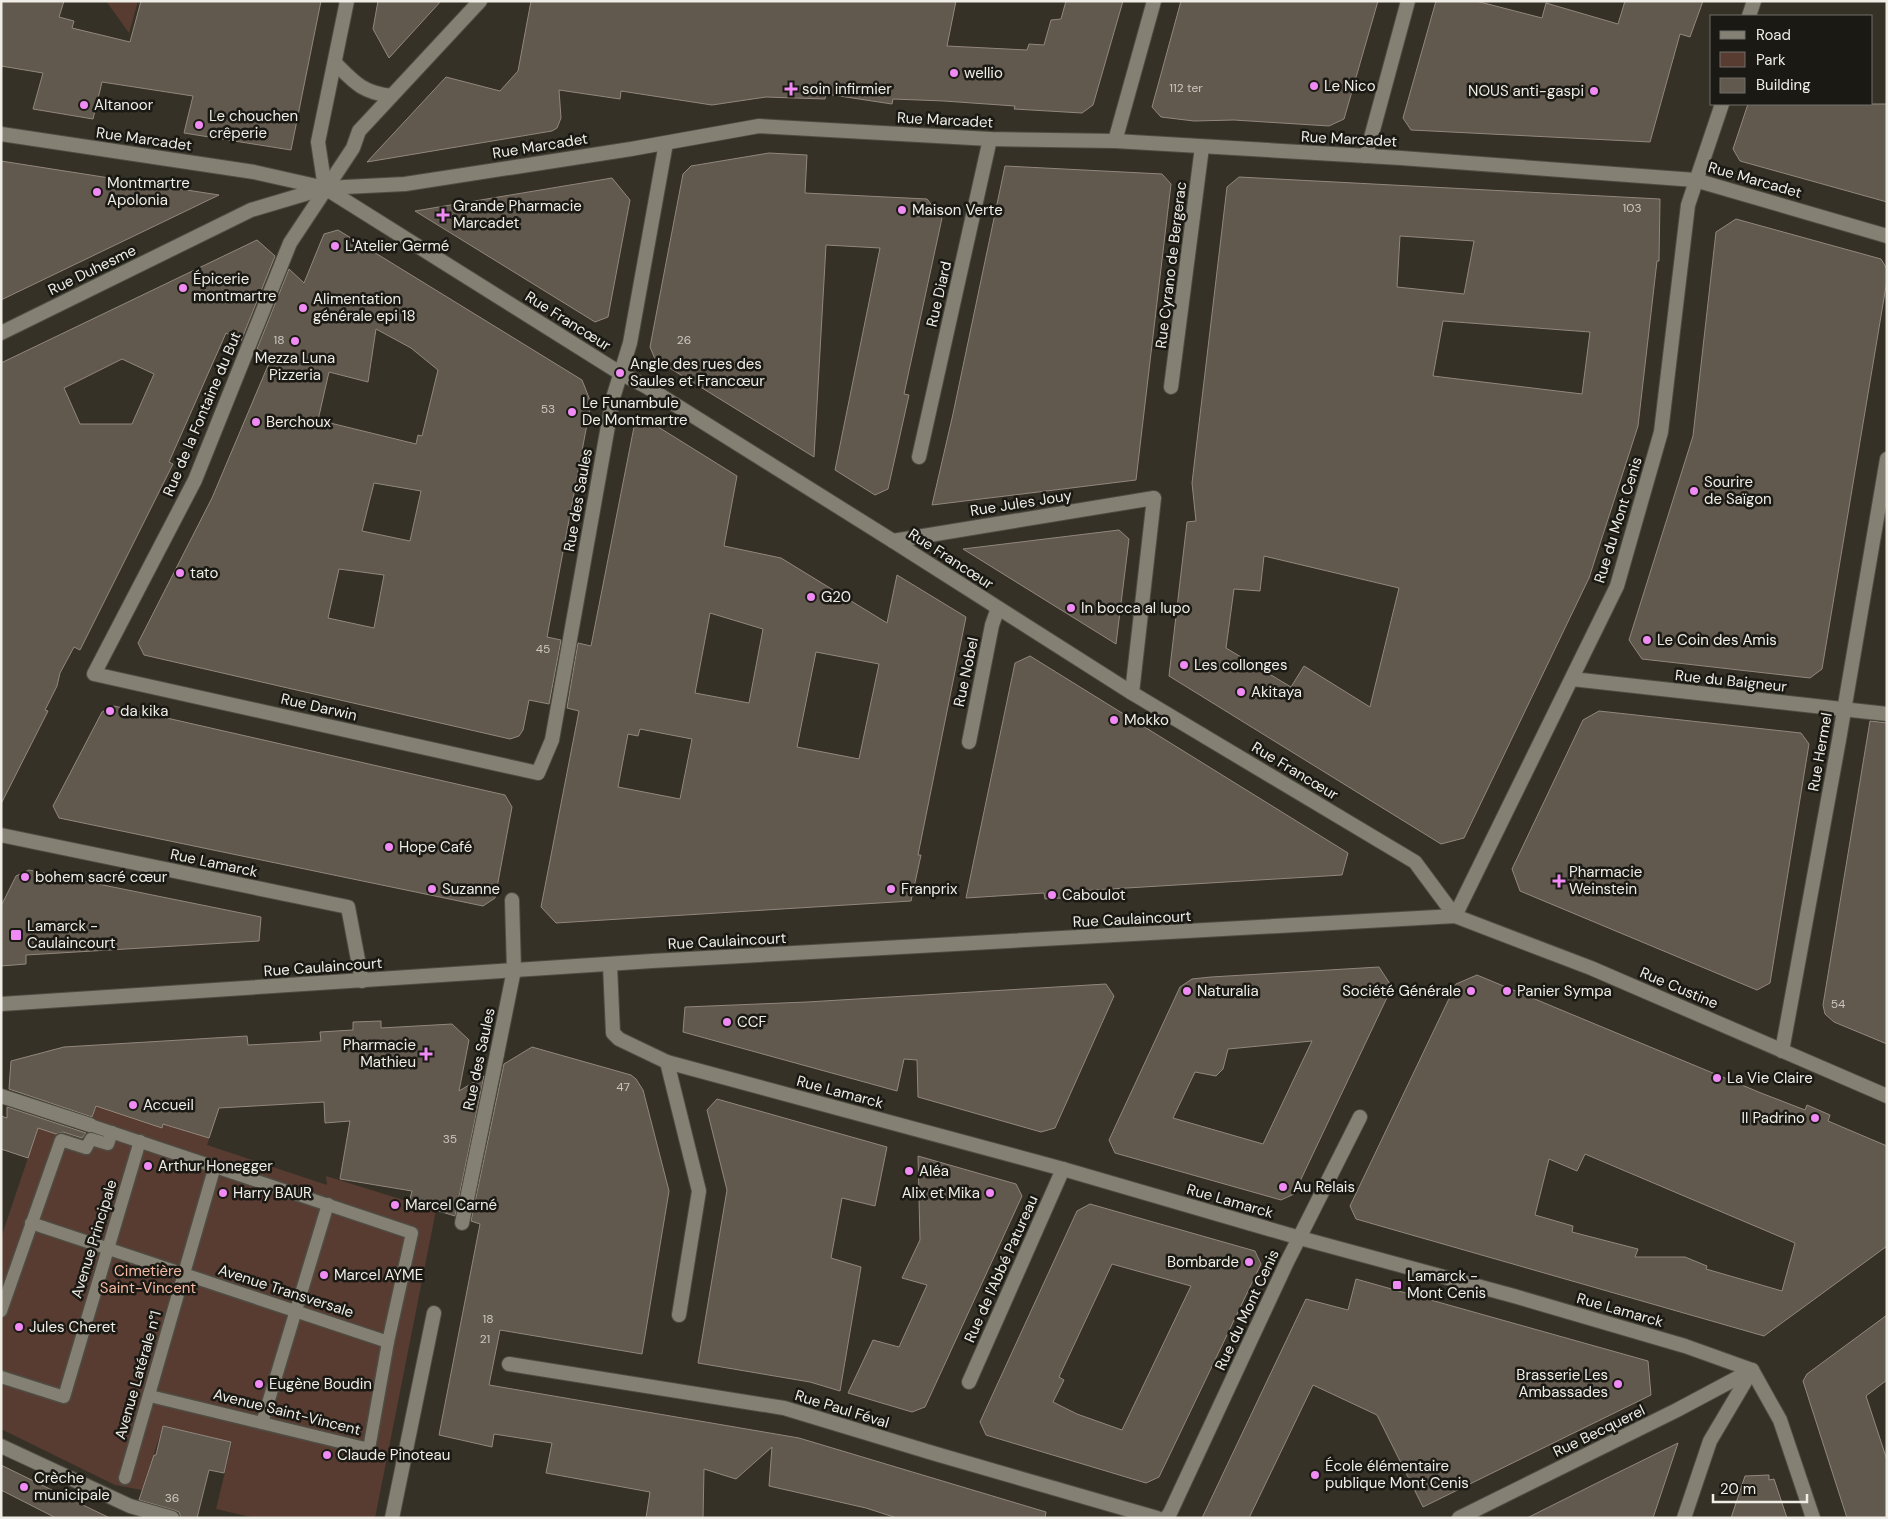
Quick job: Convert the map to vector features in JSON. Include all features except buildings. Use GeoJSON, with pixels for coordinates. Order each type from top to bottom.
{"type":"FeatureCollection","features":[{"type":"Feature","properties":{"kind":"street"},"geometry":{"type":"LineString","coordinates":[[325,188],[318,142],[346,1]]}},
{"type":"Feature","properties":{"kind":"street"},"geometry":{"type":"LineString","coordinates":[[335,63],[358,86],[375,94],[391,96],[480,1]]}},
{"type":"Feature","properties":{"kind":"street"},"geometry":{"type":"LineString","coordinates":[[1115,141],[1154,1]]}},
{"type":"Feature","properties":{"kind":"street"},"geometry":{"type":"LineString","coordinates":[[1366,156],[1408,1]]}},
{"type":"Feature","properties":{"kind":"street"},"geometry":{"type":"LineString","coordinates":[[1749,15],[1754,1]]}},
{"type":"Feature","properties":{"kind":"street","name":"Rue de la Fontaine du But"},"geometry":{"type":"LineString","coordinates":[[94,674],[195,480],[290,243],[353,148],[359,131],[391,96]]}},
{"type":"Feature","properties":{"kind":"street","name":"Rue du Mont Cenis"},"geometry":{"type":"LineString","coordinates":[[1455,916],[1617,586],[1661,432],[1688,205],[1722,105]]}},
{"type":"Feature","properties":{"kind":"street","name":"Rue Marcadet"},"geometry":{"type":"LineString","coordinates":[[1,134],[254,172],[325,188],[405,184],[666,143],[758,126],[990,139],[1115,141],[1202,148],[1366,156],[1695,180],[1887,236]]}},
{"type":"Feature","properties":{"kind":"street","name":"Rue Diard"},"geometry":{"type":"LineString","coordinates":[[919,456],[990,139]]}},
{"type":"Feature","properties":{"kind":"street","name":"Rue des Saules"},"geometry":{"type":"LineString","coordinates":[[538,773],[552,740],[613,398],[630,342],[666,143]]}},
{"type":"Feature","properties":{"kind":"street","name":"Rue Cyrano de Bergerac"},"geometry":{"type":"LineString","coordinates":[[1171,388],[1202,148]]}},
{"type":"Feature","properties":{"kind":"street","name":"Rue Duhesme"},"geometry":{"type":"LineString","coordinates":[[1,333],[251,210],[325,188]]}},
{"type":"Feature","properties":{"kind":"street","name":"Rue Francœur"},"geometry":{"type":"LineString","coordinates":[[325,188],[893,541],[1132,693],[1415,862],[1455,916]]}},
{"type":"Feature","properties":{"kind":"street","name":"Rue Hermel"},"geometry":{"type":"LineString","coordinates":[[1782,1051],[1883,503],[1887,459]]}},
{"type":"Feature","properties":{"kind":"street","name":"Rue Jules Jouy"},"geometry":{"type":"LineString","coordinates":[[893,541],[1154,498],[1132,693]]}},
{"type":"Feature","properties":{"kind":"street","name":"Rue Nobel"},"geometry":{"type":"LineString","coordinates":[[968,742],[992,625],[998,608]]}},
{"type":"Feature","properties":{"kind":"street","name":"Rue Darwin"},"geometry":{"type":"LineString","coordinates":[[94,674],[538,773]]}},
{"type":"Feature","properties":{"kind":"street","name":"Rue du Baigneur"},"geometry":{"type":"LineString","coordinates":[[1572,679],[1844,711],[1887,714]]}},
{"type":"Feature","properties":{"kind":"street","name":"Rue Lamarck"},"geometry":{"type":"LineString","coordinates":[[1,835],[348,907],[362,980]]}},
{"type":"Feature","properties":{"kind":"street","name":"Rue des Saules"},"geometry":{"type":"LineString","coordinates":[[462,1223],[514,970],[512,900]]}},
{"type":"Feature","properties":{"kind":"street","name":"Rue Caulaincourt"},"geometry":{"type":"LineString","coordinates":[[1,1004],[652,961],[1455,916]]}},
{"type":"Feature","properties":{"kind":"street","name":"Rue Custine"},"geometry":{"type":"LineString","coordinates":[[1455,916],[1591,968],[1887,1096]]}},
{"type":"Feature","properties":{"kind":"street","name":"Rue Lamarck"},"geometry":{"type":"LineString","coordinates":[[610,965],[613,1033],[618,1039],[668,1062],[1063,1169],[1300,1238],[1514,1296],[1685,1346],[1752,1370]]}},
{"type":"Feature","properties":{"kind":"street"},"geometry":{"type":"LineString","coordinates":[[668,1062],[699,1191],[678,1315]]}},
{"type":"Feature","properties":{"kind":"street"},"geometry":{"type":"LineString","coordinates":[[1,1096],[90,1125]]}},
{"type":"Feature","properties":{"kind":"street","name":"Rue du Mont Cenis"},"geometry":{"type":"LineString","coordinates":[[1166,1518],[1360,1117]]}},
{"type":"Feature","properties":{"kind":"street","name":"Rue de l'Abbé Patureau"},"geometry":{"type":"LineString","coordinates":[[969,1382],[1063,1169]]}},
{"type":"Feature","properties":{"kind":"street"},"geometry":{"type":"LineString","coordinates":[[392,1518],[434,1313]]}},
{"type":"Feature","properties":{"kind":"street","name":"Rue Paul Féval"},"geometry":{"type":"LineString","coordinates":[[509,1364],[784,1408],[1157,1518]]}},
{"type":"Feature","properties":{"kind":"street"},"geometry":{"type":"LineString","coordinates":[[1684,1518],[1710,1441],[1752,1370]]}},
{"type":"Feature","properties":{"kind":"street"},"geometry":{"type":"LineString","coordinates":[[1752,1370],[1780,1420],[1812,1518]]}},
{"type":"Feature","properties":{"kind":"street","name":"Rue Becquerel"},"geometry":{"type":"LineString","coordinates":[[1459,1518],[1677,1410],[1752,1370]]}},
{"type":"Feature","properties":{"kind":"street"},"geometry":{"type":"LineString","coordinates":[[1,1446],[130,1506],[172,1518]]}},
{"type":"Feature","properties":{"kind":"lane"},"geometry":{"type":"LineString","coordinates":[[90,1125],[412,1233],[388,1342]]}},
{"type":"Feature","properties":{"kind":"lane"},"geometry":{"type":"LineString","coordinates":[[1,1311],[61,1140],[86,1148],[91,1140],[108,1144],[112,1132]]}},
{"type":"Feature","properties":{"kind":"lane","name":"Avenue Principale"},"geometry":{"type":"LineString","coordinates":[[1,1377],[64,1397],[140,1141]]}},
{"type":"Feature","properties":{"kind":"lane","name":"Avenue Latérale n°1"},"geometry":{"type":"LineString","coordinates":[[125,1478],[215,1166]]}},
{"type":"Feature","properties":{"kind":"lane"},"geometry":{"type":"LineString","coordinates":[[262,1423],[328,1204]]}},
{"type":"Feature","properties":{"kind":"lane","name":"Avenue Transversale"},"geometry":{"type":"LineString","coordinates":[[31,1223],[388,1342]]}},
{"type":"Feature","properties":{"kind":"lane","name":"Avenue Saint-Vincent"},"geometry":{"type":"LineString","coordinates":[[150,1396],[369,1449],[388,1342]]}},
{"type":"Feature","properties":{"kind":"green space"},"geometry":{"type":"Polygon","coordinates":[[[106,1],[138,1],[129,33],[106,1]]]}},
{"type":"Feature","properties":{"kind":"green space","name":"Cimetière Saint-Vincent"},"geometry":{"type":"Polygon","coordinates":[[[105,1081],[216,1118],[207,1145],[327,1185],[326,1176],[436,1210],[375,1518],[255,1518],[216,1509],[231,1442],[163,1426],[142,1490],[115,1485],[1,1429],[1,1238],[38,1128],[84,1142],[105,1081]]]}},
{"type":"Feature","properties":{"kind":"place","name":"wellio"},"geometry":{"type":"Point","coordinates":[954,73]}},
{"type":"Feature","properties":{"kind":"place","name":"Le Nico"},"geometry":{"type":"Point","coordinates":[1314,86]}},
{"type":"Feature","properties":{"kind":"place","name":"soin infirmier"},"geometry":{"type":"Point","coordinates":[791,89]}},
{"type":"Feature","properties":{"kind":"place","name":"NOUS anti-gaspi"},"geometry":{"type":"Point","coordinates":[1594,91]}},
{"type":"Feature","properties":{"kind":"place","name":"Altanoor"},"geometry":{"type":"Point","coordinates":[84,105]}},
{"type":"Feature","properties":{"kind":"place","name":"Le chouchen crêperie"},"geometry":{"type":"Point","coordinates":[199,125]}},
{"type":"Feature","properties":{"kind":"place","name":"Montmartre Apolonia"},"geometry":{"type":"Point","coordinates":[97,192]}},
{"type":"Feature","properties":{"kind":"place","name":"Maison Verte"},"geometry":{"type":"Point","coordinates":[902,210]}},
{"type":"Feature","properties":{"kind":"place","name":"Grande Pharmacie Marcadet"},"geometry":{"type":"Point","coordinates":[443,215]}},
{"type":"Feature","properties":{"kind":"place","name":"L'Atelier Germé"},"geometry":{"type":"Point","coordinates":[335,246]}},
{"type":"Feature","properties":{"kind":"place","name":"Épicerie montmartre"},"geometry":{"type":"Point","coordinates":[183,288]}},
{"type":"Feature","properties":{"kind":"place","name":"Alimentation générale epi 18"},"geometry":{"type":"Point","coordinates":[303,308]}},
{"type":"Feature","properties":{"kind":"place","name":"Mezza Luna Pizzeria"},"geometry":{"type":"Point","coordinates":[295,341]}},
{"type":"Feature","properties":{"kind":"place","name":"Angle des rues des Saules et Francœur"},"geometry":{"type":"Point","coordinates":[620,373]}},
{"type":"Feature","properties":{"kind":"place","name":"Le Funambule De Montmartre"},"geometry":{"type":"Point","coordinates":[572,412]}},
{"type":"Feature","properties":{"kind":"place","name":"Berchoux"},"geometry":{"type":"Point","coordinates":[256,422]}},
{"type":"Feature","properties":{"kind":"place","name":"Sourire de Saïgon"},"geometry":{"type":"Point","coordinates":[1694,491]}},
{"type":"Feature","properties":{"kind":"place","name":"tato"},"geometry":{"type":"Point","coordinates":[180,573]}},
{"type":"Feature","properties":{"kind":"place","name":"G20"},"geometry":{"type":"Point","coordinates":[811,597]}},
{"type":"Feature","properties":{"kind":"place","name":"In bocca al lupo"},"geometry":{"type":"Point","coordinates":[1071,608]}},
{"type":"Feature","properties":{"kind":"place","name":"Le Coin des Amis"},"geometry":{"type":"Point","coordinates":[1647,640]}},
{"type":"Feature","properties":{"kind":"place","name":"Les collonges"},"geometry":{"type":"Point","coordinates":[1184,665]}},
{"type":"Feature","properties":{"kind":"place","name":"Akitaya"},"geometry":{"type":"Point","coordinates":[1241,692]}},
{"type":"Feature","properties":{"kind":"place","name":"da kika"},"geometry":{"type":"Point","coordinates":[110,711]}},
{"type":"Feature","properties":{"kind":"place","name":"Mokko"},"geometry":{"type":"Point","coordinates":[1114,720]}},
{"type":"Feature","properties":{"kind":"place","name":"Hope Café"},"geometry":{"type":"Point","coordinates":[389,847]}},
{"type":"Feature","properties":{"kind":"place","name":"bohem sacré cœur"},"geometry":{"type":"Point","coordinates":[25,877]}},
{"type":"Feature","properties":{"kind":"place","name":"Pharmacie Weinstein"},"geometry":{"type":"Point","coordinates":[1559,881]}},
{"type":"Feature","properties":{"kind":"place","name":"Suzanne"},"geometry":{"type":"Point","coordinates":[432,889]}},
{"type":"Feature","properties":{"kind":"place","name":"Franprix"},"geometry":{"type":"Point","coordinates":[891,889]}},
{"type":"Feature","properties":{"kind":"place","name":"Caboulot"},"geometry":{"type":"Point","coordinates":[1052,895]}},
{"type":"Feature","properties":{"kind":"place","name":"Lamarck - Caulaincourt"},"geometry":{"type":"Point","coordinates":[16,935]}},
{"type":"Feature","properties":{"kind":"place","name":"Naturalia"},"geometry":{"type":"Point","coordinates":[1187,991]}},
{"type":"Feature","properties":{"kind":"place","name":"Société Générale"},"geometry":{"type":"Point","coordinates":[1471,991]}},
{"type":"Feature","properties":{"kind":"place","name":"Panier Sympa"},"geometry":{"type":"Point","coordinates":[1507,991]}},
{"type":"Feature","properties":{"kind":"place","name":"CCF"},"geometry":{"type":"Point","coordinates":[727,1022]}},
{"type":"Feature","properties":{"kind":"place","name":"Pharmacie Mathieu"},"geometry":{"type":"Point","coordinates":[426,1054]}},
{"type":"Feature","properties":{"kind":"place","name":"La Vie Claire"},"geometry":{"type":"Point","coordinates":[1717,1078]}},
{"type":"Feature","properties":{"kind":"place","name":"Accueil"},"geometry":{"type":"Point","coordinates":[133,1105]}},
{"type":"Feature","properties":{"kind":"place","name":"Il Padrino"},"geometry":{"type":"Point","coordinates":[1815,1118]}},
{"type":"Feature","properties":{"kind":"place","name":"Arthur Honegger"},"geometry":{"type":"Point","coordinates":[148,1166]}},
{"type":"Feature","properties":{"kind":"place","name":"Aléa"},"geometry":{"type":"Point","coordinates":[909,1171]}},
{"type":"Feature","properties":{"kind":"place","name":"Au Relais"},"geometry":{"type":"Point","coordinates":[1283,1187]}},
{"type":"Feature","properties":{"kind":"place","name":"Harry BAUR"},"geometry":{"type":"Point","coordinates":[223,1193]}},
{"type":"Feature","properties":{"kind":"place","name":"Alix et Mika"},"geometry":{"type":"Point","coordinates":[990,1193]}},
{"type":"Feature","properties":{"kind":"place","name":"Marcel Carné"},"geometry":{"type":"Point","coordinates":[395,1205]}},
{"type":"Feature","properties":{"kind":"place","name":"Bombarde"},"geometry":{"type":"Point","coordinates":[1249,1262]}},
{"type":"Feature","properties":{"kind":"place","name":"Marcel AYME"},"geometry":{"type":"Point","coordinates":[324,1275]}},
{"type":"Feature","properties":{"kind":"place","name":"Lamarck - Mont Cenis"},"geometry":{"type":"Point","coordinates":[1397,1285]}},
{"type":"Feature","properties":{"kind":"place","name":"Jules Cheret"},"geometry":{"type":"Point","coordinates":[19,1327]}},
{"type":"Feature","properties":{"kind":"place","name":"Eugène Boudin"},"geometry":{"type":"Point","coordinates":[259,1384]}},
{"type":"Feature","properties":{"kind":"place","name":"Brasserie Les Ambassades"},"geometry":{"type":"Point","coordinates":[1618,1384]}},
{"type":"Feature","properties":{"kind":"place","name":"Claude Pinoteau"},"geometry":{"type":"Point","coordinates":[327,1455]}},
{"type":"Feature","properties":{"kind":"place","name":"École élémentaire publique Mont Cenis"},"geometry":{"type":"Point","coordinates":[1315,1475]}},
{"type":"Feature","properties":{"kind":"place","name":"Crèche municipale"},"geometry":{"type":"Point","coordinates":[24,1487]}}]}
